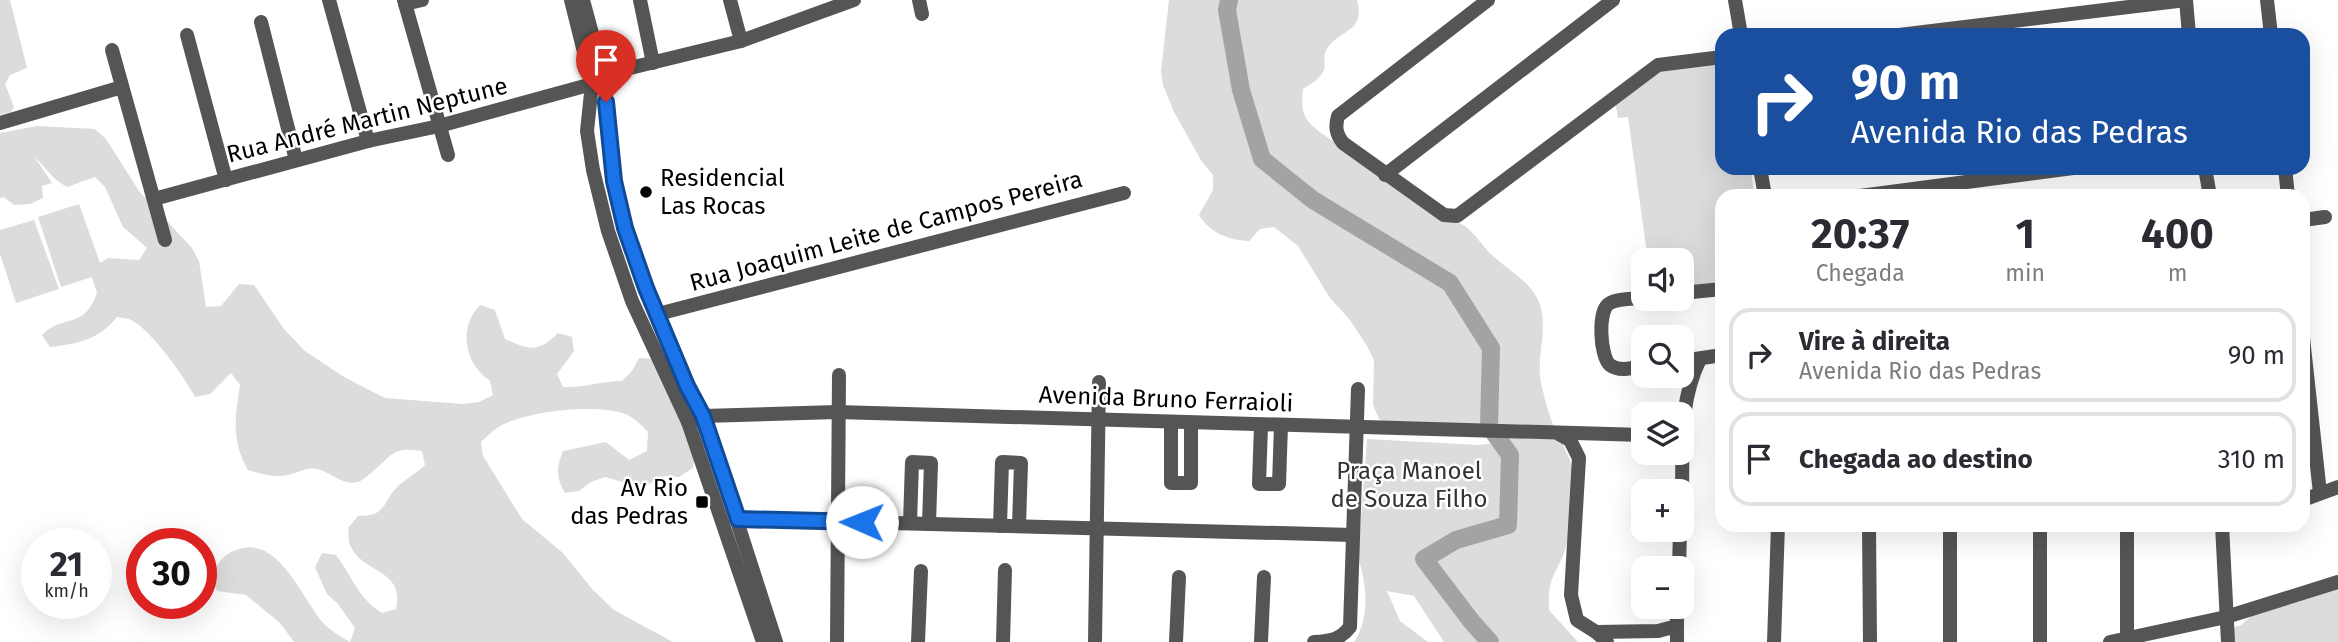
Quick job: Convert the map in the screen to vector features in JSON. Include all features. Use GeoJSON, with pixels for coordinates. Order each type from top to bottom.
{"type":"FeatureCollection","features":[{"type":"Feature","properties":{"kind":"street"},"geometry":{"type":"LineString","coordinates":[[329,0],[368,141]]}},
{"type":"Feature","properties":{"kind":"street"},"geometry":{"type":"LineString","coordinates":[[422,0],[405,2],[448,155]]}},
{"type":"Feature","properties":{"kind":"street"},"geometry":{"type":"LineString","coordinates":[[571,0],[598,81],[587,131],[604,219],[632,301],[688,422],[764,642]]}},
{"type":"Feature","properties":{"kind":"street"},"geometry":{"type":"LineString","coordinates":[[583,0],[614,181],[625,228],[646,288],[687,386],[703,416],[776,642]]}},
{"type":"Feature","properties":{"kind":"street"},"geometry":{"type":"LineString","coordinates":[[640,0],[653,63]]}},
{"type":"Feature","properties":{"kind":"street"},"geometry":{"type":"LineString","coordinates":[[730,0],[741,41]]}},
{"type":"Feature","properties":{"kind":"street","name":"Rua André Martin Neptune"},"geometry":{"type":"LineString","coordinates":[[154,199],[368,141],[439,125],[598,81],[622,70],[741,41],[826,5],[854,0]]}},
{"type":"Feature","properties":{"kind":"street"},"geometry":{"type":"LineString","coordinates":[[1488,0],[1338,116],[1335,126],[1343,144],[1444,215],[1457,216],[1658,65],[1715,58]]}},
{"type":"Feature","properties":{"kind":"street"},"geometry":{"type":"LineString","coordinates":[[1385,175],[1613,0]]}},
{"type":"Feature","properties":{"kind":"street"},"geometry":{"type":"LineString","coordinates":[[1735,0],[1740,28]]}},
{"type":"Feature","properties":{"kind":"street"},"geometry":{"type":"LineString","coordinates":[[1956,28],[2186,0],[2188,28]]}},
{"type":"Feature","properties":{"kind":"street"},"geometry":{"type":"LineString","coordinates":[[2267,0],[2270,28]]}},
{"type":"Feature","properties":{"kind":"street"},"geometry":{"type":"LineString","coordinates":[[261,22],[296,160]]}},
{"type":"Feature","properties":{"kind":"street"},"geometry":{"type":"LineString","coordinates":[[187,35],[226,180]]}},
{"type":"Feature","properties":{"kind":"street"},"geometry":{"type":"LineString","coordinates":[[111,50],[165,240]]}},
{"type":"Feature","properties":{"kind":"street"},"geometry":{"type":"LineString","coordinates":[[0,123],[122,87]]}},
{"type":"Feature","properties":{"kind":"street"},"geometry":{"type":"LineString","coordinates":[[1913,189],[2020,175]]}},
{"type":"Feature","properties":{"kind":"street","name":"Rua Joaquim Leite de Campos Pereira"},"geometry":{"type":"LineString","coordinates":[[658,314],[1124,193]]}},
{"type":"Feature","properties":{"kind":"street"},"geometry":{"type":"LineString","coordinates":[[2310,219],[2325,217]]}},
{"type":"Feature","properties":{"kind":"street"},"geometry":{"type":"LineString","coordinates":[[1694,292],[1715,290]]}},
{"type":"Feature","properties":{"kind":"street"},"geometry":{"type":"LineString","coordinates":[[1631,300],[1611,302],[1604,307],[1601,316],[1604,358],[1611,366],[1621,369],[1631,368]]}},
{"type":"Feature","properties":{"kind":"street"},"geometry":{"type":"LineString","coordinates":[[1694,360],[1715,356]]}},
{"type":"Feature","properties":{"kind":"street"},"geometry":{"type":"LineString","coordinates":[[1685,402],[1692,375],[1700,359]]}},
{"type":"Feature","properties":{"kind":"street"},"geometry":{"type":"LineString","coordinates":[[837,642],[839,375]]}},
{"type":"Feature","properties":{"kind":"street"},"geometry":{"type":"LineString","coordinates":[[1095,642],[1099,382]]}},
{"type":"Feature","properties":{"kind":"street"},"geometry":{"type":"LineString","coordinates":[[1314,642],[1344,636],[1350,627],[1358,389]]}},
{"type":"Feature","properties":{"kind":"street"},"geometry":{"type":"LineString","coordinates":[[2310,402],[2320,493]]}},
{"type":"Feature","properties":{"kind":"street","name":"Avenida Bruno Ferraioli"},"geometry":{"type":"LineString","coordinates":[[688,422],[703,416],[838,412],[1631,435]]}},
{"type":"Feature","properties":{"kind":"street"},"geometry":{"type":"LineString","coordinates":[[1171,422],[1171,483],[1191,483],[1191,423]]}},
{"type":"Feature","properties":{"kind":"street"},"geometry":{"type":"LineString","coordinates":[[1261,425],[1259,484],[1279,484],[1281,425]]}},
{"type":"Feature","properties":{"kind":"street"},"geometry":{"type":"LineString","coordinates":[[1558,434],[1570,440],[1579,458]]}},
{"type":"Feature","properties":{"kind":"street"},"geometry":{"type":"LineString","coordinates":[[1600,434],[1590,440],[1579,458],[1571,595],[1577,620],[1602,637],[1658,631],[1677,626]]}},
{"type":"Feature","properties":{"kind":"street"},"geometry":{"type":"LineString","coordinates":[[910,523],[912,462],[930,463],[929,524]]}},
{"type":"Feature","properties":{"kind":"street"},"geometry":{"type":"LineString","coordinates":[[1000,526],[1002,462],[1021,463],[1019,526]]}},
{"type":"Feature","properties":{"kind":"street"},"geometry":{"type":"LineString","coordinates":[[2310,497],[2338,487]]}},
{"type":"Feature","properties":{"kind":"street"},"geometry":{"type":"LineString","coordinates":[[738,519],[1353,535]]}},
{"type":"Feature","properties":{"kind":"street"},"geometry":{"type":"LineString","coordinates":[[1774,642],[1778,532]]}},
{"type":"Feature","properties":{"kind":"street"},"geometry":{"type":"LineString","coordinates":[[1869,532],[1870,642]]}},
{"type":"Feature","properties":{"kind":"street"},"geometry":{"type":"LineString","coordinates":[[1950,532],[1950,642]]}},
{"type":"Feature","properties":{"kind":"street"},"geometry":{"type":"LineString","coordinates":[[2039,532],[2039,642]]}},
{"type":"Feature","properties":{"kind":"street"},"geometry":{"type":"LineString","coordinates":[[2126,532],[2127,638]]}},
{"type":"Feature","properties":{"kind":"street"},"geometry":{"type":"LineString","coordinates":[[2227,532],[2228,642]]}},
{"type":"Feature","properties":{"kind":"street"},"geometry":{"type":"LineString","coordinates":[[918,642],[921,570]]}},
{"type":"Feature","properties":{"kind":"street"},"geometry":{"type":"LineString","coordinates":[[1003,642],[1005,570]]}},
{"type":"Feature","properties":{"kind":"street"},"geometry":{"type":"LineString","coordinates":[[1176,642],[1179,577]]}},
{"type":"Feature","properties":{"kind":"street"},"geometry":{"type":"LineString","coordinates":[[1261,642],[1264,577]]}},
{"type":"Feature","properties":{"kind":"street"},"geometry":{"type":"LineString","coordinates":[[2110,642],[2226,618],[2338,582]]}},
{"type":"Feature","properties":{"kind":"street"},"geometry":{"type":"LineString","coordinates":[[1677,619],[1677,642]]}},
{"type":"Feature","properties":{"kind":"green space"},"geometry":{"type":"Polygon","coordinates":[[[0,0],[10,0],[27,68],[10,75],[5,84],[14,107],[11,112],[0,115],[0,0]]]}},
{"type":"Feature","properties":{"kind":"green space","name":"Praça Manoel de Souza Filho"},"geometry":{"type":"Polygon","coordinates":[[[1169,0],[1357,0],[1359,11],[1354,26],[1329,45],[1324,55],[1325,68],[1315,81],[1303,89],[1304,114],[1321,133],[1447,218],[1468,228],[1491,254],[1522,279],[1535,294],[1543,322],[1540,378],[1550,418],[1570,460],[1575,481],[1569,534],[1564,554],[1551,583],[1549,610],[1578,642],[1444,642],[1414,596],[1387,591],[1400,621],[1428,642],[1354,642],[1365,612],[1365,590],[1358,558],[1367,439],[1479,445],[1509,441],[1510,427],[1392,425],[1379,419],[1373,405],[1374,360],[1350,320],[1330,298],[1298,246],[1274,227],[1260,229],[1249,241],[1220,234],[1203,221],[1199,215],[1213,190],[1213,175],[1202,162],[1174,112],[1163,85],[1161,71],[1169,0]]]}},
{"type":"Feature","properties":{"kind":"green space"},"geometry":{"type":"Polygon","coordinates":[[[1715,61],[1715,175],[1752,175],[1753,189],[1715,189],[1715,284],[1694,286],[1694,248],[1646,248],[1628,117],[1618,118],[1615,101],[1659,68],[1715,61]]]}},
{"type":"Feature","properties":{"kind":"green space"},"geometry":{"type":"Polygon","coordinates":[[[37,126],[95,129],[106,139],[139,191],[192,248],[199,261],[206,307],[221,306],[239,284],[254,285],[284,329],[305,351],[344,377],[385,398],[463,404],[479,402],[493,395],[490,381],[474,365],[467,345],[469,324],[480,305],[495,310],[505,339],[521,346],[539,347],[558,333],[572,337],[574,351],[557,374],[563,387],[622,381],[639,358],[654,359],[696,453],[693,468],[679,477],[664,476],[649,484],[633,485],[605,477],[591,482],[579,491],[565,493],[558,472],[563,451],[606,442],[629,460],[647,451],[648,432],[630,416],[609,410],[561,410],[528,416],[499,427],[481,442],[483,456],[522,519],[563,553],[593,590],[614,610],[673,642],[350,642],[355,628],[338,604],[327,594],[315,567],[322,553],[336,555],[367,601],[382,613],[396,609],[397,596],[394,586],[389,579],[356,555],[349,543],[348,528],[358,516],[379,511],[398,486],[425,465],[422,451],[398,451],[363,480],[352,483],[317,469],[280,476],[253,472],[248,470],[239,449],[236,418],[240,385],[231,373],[210,394],[195,397],[158,344],[131,320],[117,317],[103,331],[87,340],[50,347],[42,335],[50,328],[86,312],[97,293],[92,277],[61,287],[38,217],[79,204],[100,263],[108,258],[139,260],[147,248],[123,227],[105,187],[95,177],[67,187],[53,177],[34,156],[52,183],[42,186],[43,198],[30,204],[14,205],[4,197],[0,198],[0,133],[37,126]]]}},
{"type":"Feature","properties":{"kind":"green space"},"geometry":{"type":"Polygon","coordinates":[[[34,220],[59,289],[16,303],[0,254],[0,230],[34,220]]]}},
{"type":"Feature","properties":{"kind":"green space"},"geometry":{"type":"Polygon","coordinates":[[[251,547],[264,551],[287,571],[323,623],[350,642],[294,642],[280,623],[246,595],[217,591],[218,564],[227,554],[236,550],[251,547]]]}},
{"type":"Feature","properties":{"kind":"green space"},"geometry":{"type":"Polygon","coordinates":[[[2338,576],[2338,642],[2230,642],[2232,628],[2241,625],[2258,610],[2338,576]]]}},
{"type":"Feature","properties":{"kind":"waterway"},"geometry":{"type":"LineString","coordinates":[[1229,0],[1227,10],[1241,90],[1262,159],[1313,200],[1450,283],[1491,348],[1489,426],[1510,455],[1508,525],[1456,540],[1424,559],[1490,642]]}},
{"type":"Feature","properties":{"kind":"place","name":"Residencial Las Rocas"},"geometry":{"type":"Point","coordinates":[646,192]}},
{"type":"Feature","properties":{"kind":"place","name":"Av Rio das Pedras"},"geometry":{"type":"Point","coordinates":[702,502]}},
{"type":"Feature","properties":{"kind":"route"},"geometry":{"type":"LineString","coordinates":[[606,102],[614,181],[625,228],[646,288],[676,354],[687,386],[703,416],[738,519],[862,522]]}}]}
